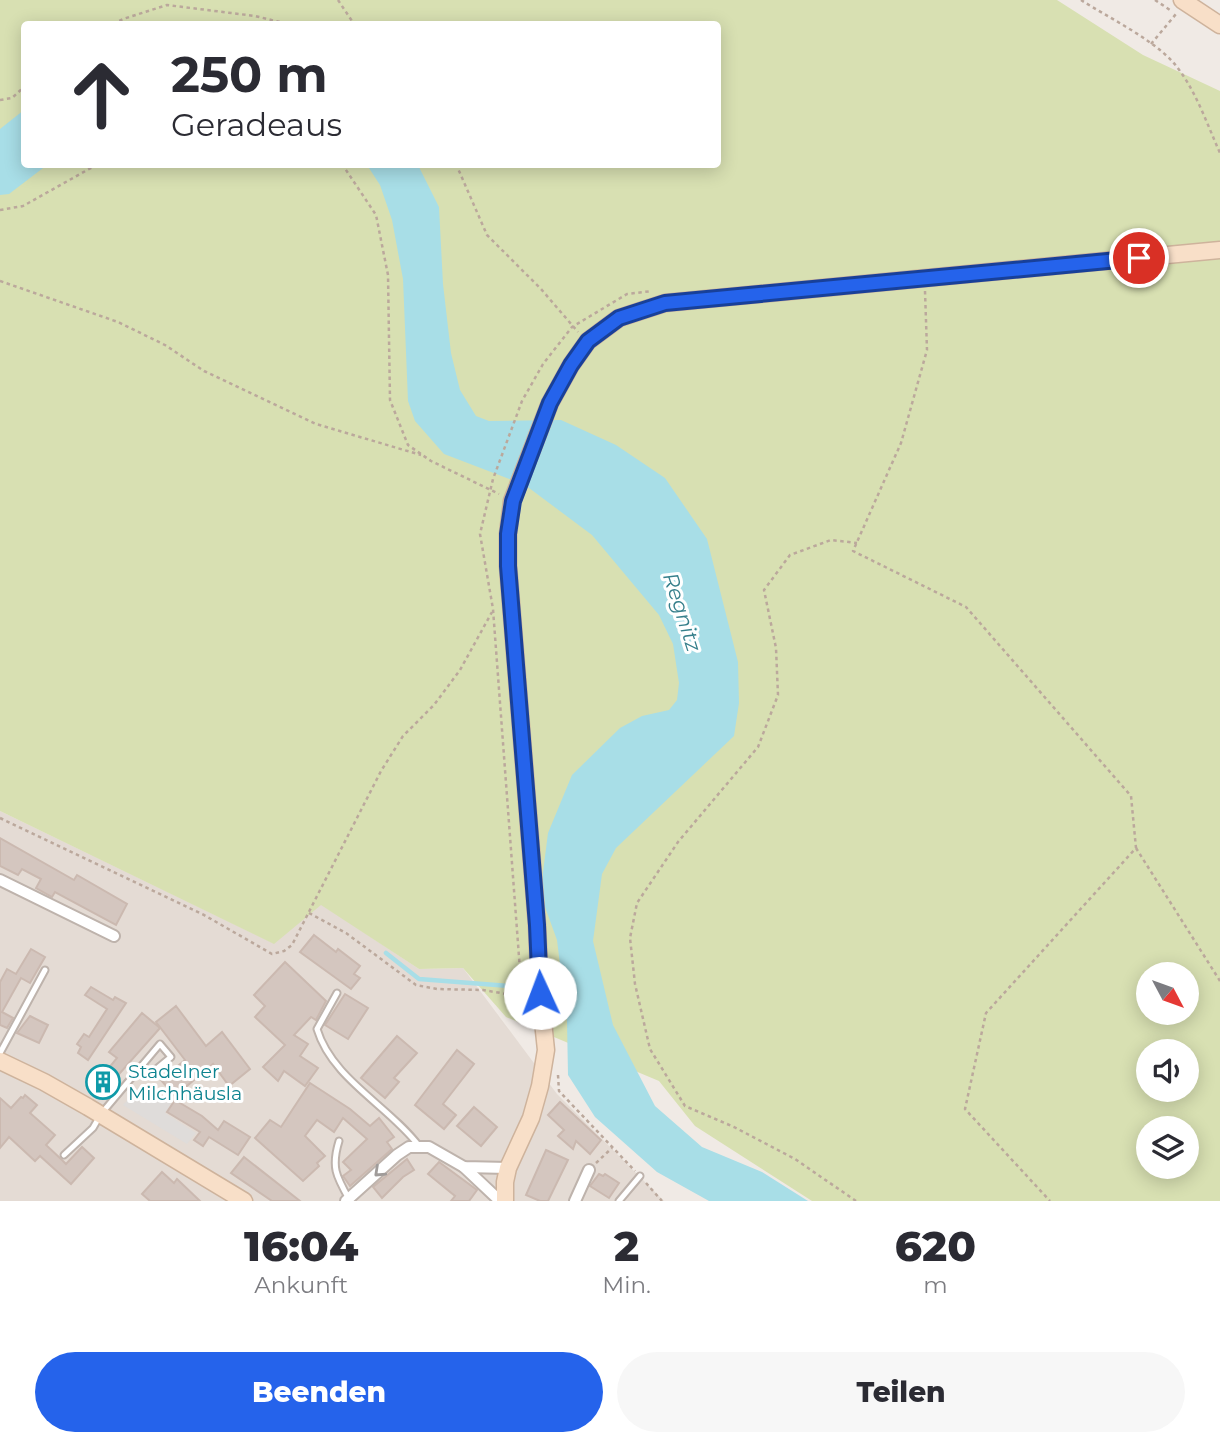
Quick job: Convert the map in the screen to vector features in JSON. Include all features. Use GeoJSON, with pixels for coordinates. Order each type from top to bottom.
{"type":"FeatureCollection","features":[{"type":"Feature","properties":{"kind":"main road"},"geometry":{"type":"LineString","coordinates":[[1179,7],[1220,24]]}},
{"type":"Feature","properties":{"kind":"main road"},"geometry":{"type":"LineString","coordinates":[[505,1201],[508,1168],[530,1118],[540,1086],[546,1050],[508,566],[508,534],[513,501],[550,403],[588,341],[619,318],[665,303],[1220,250]]}},
{"type":"Feature","properties":{"kind":"main road"},"geometry":{"type":"LineString","coordinates":[[0,1061],[44,1082],[101,1115],[235,1199]]}},
{"type":"Feature","properties":{"kind":"street"},"geometry":{"type":"LineString","coordinates":[[0,880],[114,936]]}},
{"type":"Feature","properties":{"kind":"street"},"geometry":{"type":"LineString","coordinates":[[347,1200],[397,1155],[409,1147],[419,1146],[429,1147],[464,1167],[500,1201]]}},
{"type":"Feature","properties":{"kind":"street"},"geometry":{"type":"LineString","coordinates":[[464,1167],[508,1168]]}},
{"type":"Feature","properties":{"kind":"street"},"geometry":{"type":"LineString","coordinates":[[575,1201],[589,1170]]}},
{"type":"Feature","properties":{"kind":"lane"},"geometry":{"type":"LineString","coordinates":[[0,1053],[45,970]]}},
{"type":"Feature","properties":{"kind":"lane"},"geometry":{"type":"LineString","coordinates":[[337,993],[317,1029],[329,1055],[399,1121],[419,1146]]}},
{"type":"Feature","properties":{"kind":"lane"},"geometry":{"type":"LineString","coordinates":[[64,1155],[93,1128],[160,1044],[171,1057],[154,1071]]}},
{"type":"Feature","properties":{"kind":"lane"},"geometry":{"type":"LineString","coordinates":[[339,1141],[334,1157],[335,1175],[347,1200]]}},
{"type":"Feature","properties":{"kind":"lane"},"geometry":{"type":"LineString","coordinates":[[619,1201],[640,1176]]}},
{"type":"Feature","properties":{"kind":"path"},"geometry":{"type":"LineString","coordinates":[[338,0],[352,21]]}},
{"type":"Feature","properties":{"kind":"path"},"geometry":{"type":"LineString","coordinates":[[1081,0],[1151,44],[1171,61],[1191,86],[1220,153]]}},
{"type":"Feature","properties":{"kind":"path"},"geometry":{"type":"LineString","coordinates":[[119,21],[167,5],[276,21]]}},
{"type":"Feature","properties":{"kind":"path"},"geometry":{"type":"LineString","coordinates":[[1151,44],[1179,7]]}},
{"type":"Feature","properties":{"kind":"path"},"geometry":{"type":"LineString","coordinates":[[0,100],[12,98],[21,90]]}},
{"type":"Feature","properties":{"kind":"path"},"geometry":{"type":"LineString","coordinates":[[0,210],[23,206],[91,168]]}},
{"type":"Feature","properties":{"kind":"path"},"geometry":{"type":"LineString","coordinates":[[345,168],[376,215],[388,275],[390,401],[408,445],[421,455]]}},
{"type":"Feature","properties":{"kind":"path"},"geometry":{"type":"LineString","coordinates":[[458,168],[487,235],[588,341]]}},
{"type":"Feature","properties":{"kind":"path"},"geometry":{"type":"LineString","coordinates":[[925,277],[927,350],[901,443],[853,551],[966,607],[1131,796],[1136,848],[1220,981]]}},
{"type":"Feature","properties":{"kind":"path"},"geometry":{"type":"LineString","coordinates":[[0,281],[118,322],[165,345],[204,371],[316,424],[421,455],[513,501]]}},
{"type":"Feature","properties":{"kind":"path"},"geometry":{"type":"LineString","coordinates":[[309,913],[346,933],[416,985],[437,989],[483,990],[522,997],[493,609],[480,534],[489,489],[522,401]]}},
{"type":"Feature","properties":{"kind":"path"},"geometry":{"type":"LineString","coordinates":[[856,1201],[795,1159],[734,1127],[685,1107],[650,1049],[635,984],[630,938],[637,903],[678,842],[758,747],[778,695],[776,648],[764,590],[790,555],[831,540],[858,544]]}},
{"type":"Feature","properties":{"kind":"path"},"geometry":{"type":"LineString","coordinates":[[0,818],[204,915],[272,954],[284,951],[292,945],[381,771],[403,736],[434,705],[460,670],[493,609]]}},
{"type":"Feature","properties":{"kind":"path"},"geometry":{"type":"LineString","coordinates":[[1050,1201],[965,1109],[986,1013],[1136,848]]}},
{"type":"Feature","properties":{"kind":"path"},"geometry":{"type":"LineString","coordinates":[[559,1064],[559,1091],[612,1147],[601,1158]]}},
{"type":"Feature","properties":{"kind":"shaded area"},"geometry":{"type":"Polygon","coordinates":[[[0,811],[273,943],[321,904],[419,969],[463,968],[557,1094],[664,1201],[0,1201],[0,811]]]}},
{"type":"Feature","properties":{"kind":"shaded area"},"geometry":{"type":"Polygon","coordinates":[[[141,1085],[171,1104],[165,1113],[196,1133],[187,1144],[123,1105],[141,1085]]]}},
{"type":"Feature","properties":{"kind":"green space"},"geometry":{"type":"Polygon","coordinates":[[[0,0],[1057,0],[1143,55],[1220,91],[1220,1201],[812,1201],[695,1126],[659,1081],[506,1017],[463,968],[419,969],[321,905],[274,944],[0,811],[0,0]]]}},
{"type":"Feature","properties":{"kind":"water"},"geometry":{"type":"Polygon","coordinates":[[[21,112],[21,168],[43,168],[9,194],[0,195],[0,129],[21,112]]]}},
{"type":"Feature","properties":{"kind":"water","name":"Regnitz"},"geometry":{"type":"Polygon","coordinates":[[[369,168],[420,168],[439,207],[443,284],[451,353],[460,390],[476,416],[489,421],[561,420],[616,445],[665,478],[707,539],[738,662],[739,703],[734,736],[616,848],[602,874],[593,941],[613,1025],[655,1106],[702,1147],[762,1172],[808,1201],[709,1201],[657,1172],[595,1117],[568,1075],[567,1022],[557,940],[545,907],[542,880],[548,833],[572,775],[620,728],[642,716],[669,710],[677,700],[679,683],[673,644],[659,615],[592,535],[525,485],[444,454],[415,421],[408,401],[403,279],[392,220],[380,185],[369,168]]]}},
{"type":"Feature","properties":{"kind":"building"},"geometry":{"type":"Polygon","coordinates":[[[0,838],[74,880],[77,875],[127,904],[116,925],[55,892],[52,897],[36,888],[41,879],[22,869],[18,875],[0,866],[0,838]]]}},
{"type":"Feature","properties":{"kind":"building"},"geometry":{"type":"Polygon","coordinates":[[[314,935],[360,966],[354,974],[360,978],[351,989],[300,952],[314,935]]]}},
{"type":"Feature","properties":{"kind":"building"},"geometry":{"type":"Polygon","coordinates":[[[31,949],[45,957],[30,983],[21,978],[2,1012],[13,1018],[7,1028],[0,1025],[0,982],[7,969],[16,974],[31,949]]]}},
{"type":"Feature","properties":{"kind":"building"},"geometry":{"type":"Polygon","coordinates":[[[285,962],[326,1001],[316,1020],[311,1017],[294,1035],[308,1044],[300,1056],[318,1068],[305,1086],[284,1071],[278,1081],[263,1067],[285,1045],[255,1017],[265,1006],[254,995],[285,962]]]}},
{"type":"Feature","properties":{"kind":"building"},"geometry":{"type":"Polygon","coordinates":[[[91,987],[113,1000],[115,997],[126,1003],[88,1060],[78,1053],[81,1047],[77,1044],[84,1034],[89,1037],[107,1009],[85,995],[91,987]]]}},
{"type":"Feature","properties":{"kind":"building"},"geometry":{"type":"Polygon","coordinates":[[[345,994],[368,1008],[348,1039],[325,1025],[345,994]]]}},
{"type":"Feature","properties":{"kind":"building"},"geometry":{"type":"Polygon","coordinates":[[[176,1006],[206,1046],[222,1032],[250,1069],[229,1086],[213,1064],[175,1096],[161,1080],[185,1060],[156,1022],[176,1006]]]}},
{"type":"Feature","properties":{"kind":"building"},"geometry":{"type":"Polygon","coordinates":[[[142,1013],[160,1028],[113,1081],[104,1074],[117,1058],[109,1052],[142,1013]]]}},
{"type":"Feature","properties":{"kind":"building"},"geometry":{"type":"Polygon","coordinates":[[[30,1016],[48,1025],[39,1043],[17,1033],[30,1016]]]}},
{"type":"Feature","properties":{"kind":"building"},"geometry":{"type":"Polygon","coordinates":[[[397,1036],[417,1053],[394,1078],[399,1082],[385,1098],[361,1078],[397,1036]]]}},
{"type":"Feature","properties":{"kind":"building"},"geometry":{"type":"Polygon","coordinates":[[[457,1050],[474,1064],[443,1104],[456,1115],[444,1129],[415,1105],[457,1050]]]}},
{"type":"Feature","properties":{"kind":"building"},"geometry":{"type":"Polygon","coordinates":[[[310,1083],[350,1109],[370,1126],[379,1118],[394,1137],[387,1142],[392,1149],[350,1186],[343,1176],[351,1170],[343,1162],[367,1139],[343,1118],[334,1132],[317,1120],[305,1136],[325,1156],[317,1163],[319,1166],[303,1181],[255,1138],[270,1120],[281,1127],[310,1083]]]}},
{"type":"Feature","properties":{"kind":"building"},"geometry":{"type":"Polygon","coordinates":[[[25,1095],[37,1105],[30,1113],[55,1135],[46,1145],[66,1164],[82,1147],[94,1158],[71,1184],[40,1156],[35,1161],[9,1137],[0,1148],[0,1098],[11,1108],[25,1095]]]}},
{"type":"Feature","properties":{"kind":"building"},"geometry":{"type":"Polygon","coordinates":[[[175,1100],[202,1116],[218,1130],[224,1121],[250,1137],[238,1155],[209,1137],[203,1146],[194,1140],[200,1132],[167,1112],[175,1100]]]}},
{"type":"Feature","properties":{"kind":"building"},"geometry":{"type":"Polygon","coordinates":[[[560,1102],[601,1140],[590,1154],[576,1141],[573,1149],[558,1136],[564,1130],[548,1115],[560,1102]]]}},
{"type":"Feature","properties":{"kind":"building"},"geometry":{"type":"Polygon","coordinates":[[[474,1107],[497,1127],[481,1146],[457,1126],[474,1107]]]}},
{"type":"Feature","properties":{"kind":"building"},"geometry":{"type":"Polygon","coordinates":[[[546,1150],[568,1160],[548,1201],[540,1201],[526,1195],[546,1150]]]}},
{"type":"Feature","properties":{"kind":"building"},"geometry":{"type":"Polygon","coordinates":[[[244,1157],[300,1201],[272,1201],[231,1173],[244,1157]]]}},
{"type":"Feature","properties":{"kind":"building"},"geometry":{"type":"Polygon","coordinates":[[[407,1159],[414,1170],[382,1198],[373,1187],[407,1159]]]}},
{"type":"Feature","properties":{"kind":"building"},"geometry":{"type":"Polygon","coordinates":[[[439,1162],[477,1190],[469,1201],[451,1201],[455,1196],[428,1174],[439,1162]]]}},
{"type":"Feature","properties":{"kind":"building"},"geometry":{"type":"Polygon","coordinates":[[[162,1172],[174,1183],[177,1179],[200,1201],[150,1201],[142,1194],[162,1172]]]}},
{"type":"Feature","properties":{"kind":"building"},"geometry":{"type":"Polygon","coordinates":[[[599,1174],[605,1174],[619,1183],[609,1198],[590,1186],[599,1174]]]}},
{"type":"Feature","properties":{"kind":"waterway"},"geometry":{"type":"LineString","coordinates":[[386,953],[419,979],[509,986]]}},
{"type":"Feature","properties":{"kind":"place","name":"Stadelner Milchhäusla"},"geometry":{"type":"Point","coordinates":[103,1082]}},
{"type":"Feature","properties":{"kind":"route"},"geometry":{"type":"LineString","coordinates":[[540,993],[508,566],[508,534],[513,501],[550,403],[588,341],[619,318],[665,303],[1139,258]]}}]}
